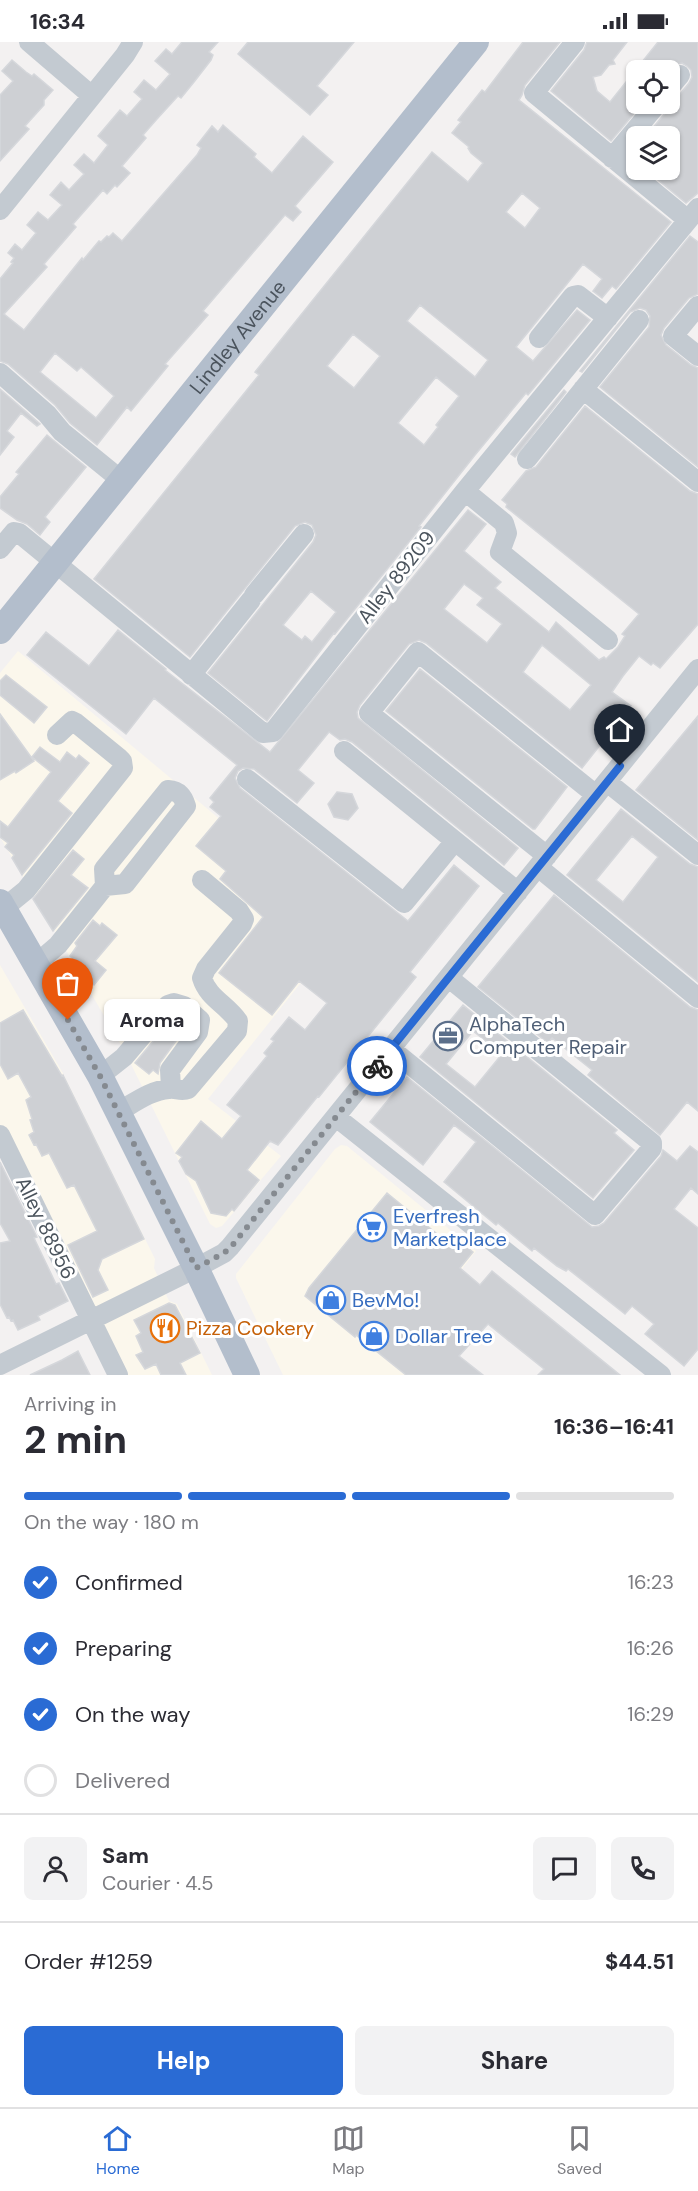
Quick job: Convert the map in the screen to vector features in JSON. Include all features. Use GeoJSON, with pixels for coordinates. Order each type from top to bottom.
{"type":"FeatureCollection","features":[{"type":"Feature","properties":{"kind":"main road","name":"Lindley Avenue"},"geometry":{"type":"LineString","coordinates":[[1,627],[476,42]]}},
{"type":"Feature","properties":{"kind":"main road"},"geometry":{"type":"LineString","coordinates":[[2,905],[100,1076],[247,1375]]}},
{"type":"Feature","properties":{"kind":"street"},"geometry":{"type":"LineString","coordinates":[[29,42],[92,96]]}},
{"type":"Feature","properties":{"kind":"street"},"geometry":{"type":"LineString","coordinates":[[0,210],[133,42]]}},
{"type":"Feature","properties":{"kind":"street"},"geometry":{"type":"LineString","coordinates":[[575,42],[534,93],[612,158],[693,214]]}},
{"type":"Feature","properties":{"kind":"street"},"geometry":{"type":"LineString","coordinates":[[612,158],[649,114]]}},
{"type":"Feature","properties":{"kind":"street","name":"Alley 89209"},"geometry":{"type":"LineString","coordinates":[[0,549],[14,532],[19,533],[263,734],[273,732],[465,491],[693,214]]}},
{"type":"Feature","properties":{"kind":"street"},"geometry":{"type":"LineString","coordinates":[[539,338],[573,296],[578,295],[608,318]]}},
{"type":"Feature","properties":{"kind":"street"},"geometry":{"type":"LineString","coordinates":[[698,306],[673,336],[698,357]]}},
{"type":"Feature","properties":{"kind":"street"},"geometry":{"type":"LineString","coordinates":[[527,459],[639,320]]}},
{"type":"Feature","properties":{"kind":"street"},"geometry":{"type":"LineString","coordinates":[[0,373],[47,414],[62,432],[122,480]]}},
{"type":"Feature","properties":{"kind":"street"},"geometry":{"type":"LineString","coordinates":[[583,389],[698,482]]}},
{"type":"Feature","properties":{"kind":"street"},"geometry":{"type":"LineString","coordinates":[[465,491],[504,523],[507,533],[500,552],[608,640]]}},
{"type":"Feature","properties":{"kind":"street"},"geometry":{"type":"LineString","coordinates":[[191,675],[304,534]]}},
{"type":"Feature","properties":{"kind":"street"},"geometry":{"type":"LineString","coordinates":[[698,855],[601,789],[418,652],[369,713],[698,998]]}},
{"type":"Feature","properties":{"kind":"street"},"geometry":{"type":"LineString","coordinates":[[0,1365],[196,1268],[231,1247],[698,669]]}},
{"type":"Feature","properties":{"kind":"street"},"geometry":{"type":"LineString","coordinates":[[2,905],[26,890],[123,768],[123,761],[76,723],[72,721],[68,723],[57,735]]}},
{"type":"Feature","properties":{"kind":"street"},"geometry":{"type":"LineString","coordinates":[[344,751],[518,892]]}},
{"type":"Feature","properties":{"kind":"street"},"geometry":{"type":"LineString","coordinates":[[247,779],[404,903],[455,841]]}},
{"type":"Feature","properties":{"kind":"street"},"geometry":{"type":"LineString","coordinates":[[36,964],[58,945],[105,886],[104,869],[168,790],[176,791],[183,797],[186,806],[124,884],[105,886]]}},
{"type":"Feature","properties":{"kind":"street"},"geometry":{"type":"LineString","coordinates":[[118,1112],[150,1095],[171,1088],[183,1092],[188,1089],[237,1031],[238,1021],[231,1011],[206,990],[202,978],[206,969],[244,919],[239,911],[202,880]]}},
{"type":"Feature","properties":{"kind":"street"},"geometry":{"type":"LineString","coordinates":[[391,1049],[595,1215],[652,1148],[652,1143],[449,978]]}},
{"type":"Feature","properties":{"kind":"street"},"geometry":{"type":"LineString","coordinates":[[100,1076],[124,1057],[168,1005],[174,1003],[184,1006],[200,1020],[198,1032],[170,1070],[171,1088]]}},
{"type":"Feature","properties":{"kind":"street"},"geometry":{"type":"LineString","coordinates":[[336,1116],[661,1375]]}},
{"type":"Feature","properties":{"kind":"street","name":"Alley 88956"},"geometry":{"type":"LineString","coordinates":[[0,1135],[118,1375]]}},
{"type":"Feature","properties":{"kind":"shaded area"},"geometry":{"type":"Polygon","coordinates":[[[18,651],[347,925],[208,1099],[281,1156],[222,1226],[216,1228],[210,1224],[124,1050],[0,837],[0,673],[18,651]]]}},
{"type":"Feature","properties":{"kind":"shaded area"},"geometry":{"type":"Polygon","coordinates":[[[0,965],[64,1075],[155,1259],[154,1268],[169,1301],[177,1304],[212,1375],[124,1375],[0,1125],[0,965]]]}},
{"type":"Feature","properties":{"kind":"shaded area"},"geometry":{"type":"Polygon","coordinates":[[[341,1145],[347,1146],[476,1251],[419,1324],[482,1375],[283,1375],[236,1274],[335,1149],[341,1145]]]}},
{"type":"Feature","properties":{"kind":"building"},"geometry":{"type":"Polygon","coordinates":[[[182,42],[218,42],[209,52],[213,55],[211,60],[194,82],[181,98],[178,96],[143,135],[146,138],[122,166],[130,173],[107,194],[103,190],[73,224],[76,227],[44,264],[47,267],[4,314],[24,330],[82,258],[83,260],[99,241],[101,242],[113,233],[122,241],[197,155],[201,148],[197,145],[212,126],[218,132],[223,125],[256,154],[254,157],[272,173],[303,136],[333,162],[295,206],[301,212],[293,221],[285,215],[203,311],[208,315],[165,364],[168,366],[131,411],[127,407],[97,445],[70,423],[55,405],[8,364],[0,361],[0,279],[13,263],[11,262],[14,258],[8,253],[15,244],[22,250],[36,233],[27,225],[38,212],[48,220],[62,205],[50,195],[61,182],[69,190],[84,174],[74,165],[84,154],[94,163],[108,145],[98,136],[120,110],[127,116],[142,99],[134,92],[144,80],[156,90],[170,74],[155,61],[166,49],[172,54],[182,42]],[[55,353],[40,372],[96,418],[114,396],[81,367],[77,371],[55,353]]]}},
{"type":"Feature","properties":{"kind":"building"},"geometry":{"type":"Polygon","coordinates":[[[248,42],[354,42],[317,86],[328,95],[310,115],[238,54],[248,42]]]}},
{"type":"Feature","properties":{"kind":"building"},"geometry":{"type":"Polygon","coordinates":[[[523,42],[560,42],[525,85],[519,100],[671,222],[616,289],[612,286],[602,298],[593,291],[602,279],[583,264],[516,347],[533,361],[577,310],[590,320],[475,455],[419,526],[421,527],[334,633],[267,721],[208,673],[313,542],[316,535],[312,525],[305,522],[295,526],[190,657],[94,579],[259,375],[255,372],[432,152],[468,182],[483,163],[452,133],[461,122],[458,120],[482,90],[485,92],[523,42]],[[522,193],[506,212],[525,228],[540,208],[522,193]],[[420,305],[407,321],[475,377],[488,360],[420,305]],[[353,334],[327,366],[354,388],[380,356],[353,334]],[[436,377],[398,423],[424,445],[438,427],[436,425],[459,396],[436,377]],[[311,591],[283,625],[302,640],[305,636],[312,642],[336,612],[311,591]]]}},
{"type":"Feature","properties":{"kind":"building"},"geometry":{"type":"Polygon","coordinates":[[[587,42],[627,42],[613,60],[615,64],[609,65],[601,75],[593,77],[597,91],[610,102],[626,82],[626,114],[634,114],[611,141],[551,91],[584,50],[587,42]]]}},
{"type":"Feature","properties":{"kind":"building"},"geometry":{"type":"Polygon","coordinates":[[[658,42],[698,42],[698,193],[686,203],[658,180],[680,180],[680,126],[654,126],[664,114],[680,114],[680,94],[692,77],[691,70],[680,63],[680,60],[644,60],[658,42]]]}},
{"type":"Feature","properties":{"kind":"building"},"geometry":{"type":"Polygon","coordinates":[[[12,60],[53,90],[44,100],[44,105],[25,126],[29,129],[0,161],[0,95],[13,81],[2,71],[12,60]]]}},
{"type":"Feature","properties":{"kind":"building"},"geometry":{"type":"Polygon","coordinates":[[[690,236],[698,242],[698,294],[689,298],[664,328],[661,335],[666,345],[698,368],[698,467],[600,387],[649,327],[650,316],[646,310],[640,308],[630,312],[582,372],[580,371],[690,236]]]}},
{"type":"Feature","properties":{"kind":"building"},"geometry":{"type":"Polygon","coordinates":[[[0,389],[40,424],[37,426],[21,413],[7,431],[14,437],[0,455],[0,389]]]}},
{"type":"Feature","properties":{"kind":"building"},"geometry":{"type":"Polygon","coordinates":[[[564,390],[566,392],[515,457],[511,454],[564,390]]]}},
{"type":"Feature","properties":{"kind":"building"},"geometry":{"type":"Polygon","coordinates":[[[585,406],[690,491],[698,494],[698,624],[660,668],[653,663],[651,665],[639,656],[612,692],[631,706],[582,768],[426,643],[419,640],[409,644],[360,705],[357,712],[358,718],[518,848],[504,865],[352,742],[345,739],[340,740],[329,732],[298,770],[314,783],[297,803],[254,769],[243,768],[238,771],[235,778],[240,788],[408,921],[454,865],[479,886],[410,972],[416,977],[319,1097],[278,1145],[270,1141],[247,1170],[259,1180],[234,1211],[232,1209],[226,1216],[211,1213],[196,1181],[186,1174],[179,1161],[182,1157],[176,1153],[201,1121],[222,1139],[241,1116],[227,1105],[267,1056],[264,1053],[274,1041],[271,1039],[289,1017],[305,1030],[327,1003],[299,981],[272,1015],[219,973],[263,917],[220,879],[226,871],[196,846],[221,816],[210,807],[214,802],[210,798],[237,765],[154,698],[126,734],[27,655],[46,632],[89,666],[118,630],[270,752],[468,510],[486,524],[464,551],[501,582],[495,588],[549,632],[556,622],[599,660],[604,657],[606,659],[618,647],[625,636],[622,634],[639,614],[506,507],[507,504],[502,500],[526,471],[536,467],[585,406]],[[464,584],[444,609],[487,643],[502,624],[477,605],[483,598],[464,584]],[[542,645],[523,672],[570,710],[591,685],[542,645]]]}},
{"type":"Feature","properties":{"kind":"building"},"geometry":{"type":"Polygon","coordinates":[[[47,435],[86,467],[45,517],[50,522],[40,535],[27,524],[0,508],[0,497],[19,474],[16,472],[47,435]]]}},
{"type":"Feature","properties":{"kind":"building"},"geometry":{"type":"Polygon","coordinates":[[[420,669],[567,787],[535,829],[386,711],[420,669]]]}},
{"type":"Feature","properties":{"kind":"building"},"geometry":{"type":"Polygon","coordinates":[[[6,675],[47,707],[34,723],[0,695],[0,681],[6,675]]]}},
{"type":"Feature","properties":{"kind":"building"},"geometry":{"type":"Polygon","coordinates":[[[0,714],[34,761],[0,780],[0,714]]]}},
{"type":"Feature","properties":{"kind":"building"},"geometry":{"type":"Polygon","coordinates":[[[698,716],[698,840],[636,790],[698,716]]]}},
{"type":"Feature","properties":{"kind":"building"},"geometry":{"type":"Polygon","coordinates":[[[40,747],[60,762],[67,752],[76,759],[79,755],[89,763],[58,801],[72,813],[22,875],[12,858],[14,855],[5,847],[8,843],[0,837],[0,821],[8,827],[51,772],[32,757],[40,747]]]}},
{"type":"Feature","properties":{"kind":"building"},"geometry":{"type":"Polygon","coordinates":[[[337,792],[352,794],[358,808],[348,820],[334,817],[328,804],[337,792]]]}},
{"type":"Feature","properties":{"kind":"building"},"geometry":{"type":"Polygon","coordinates":[[[621,809],[690,864],[698,867],[698,982],[567,875],[621,809]],[[632,836],[596,880],[623,902],[658,857],[632,836]]]}},
{"type":"Feature","properties":{"kind":"building"},"geometry":{"type":"Polygon","coordinates":[[[73,850],[84,859],[71,875],[88,888],[53,931],[33,899],[73,850]]]}},
{"type":"Feature","properties":{"kind":"building"},"geometry":{"type":"Polygon","coordinates":[[[554,895],[690,1007],[698,1010],[698,1111],[687,1102],[660,1135],[588,1075],[592,1070],[552,1038],[548,1043],[478,987],[554,895]]]}},
{"type":"Feature","properties":{"kind":"building"},"geometry":{"type":"Polygon","coordinates":[[[93,920],[100,926],[102,923],[117,935],[95,961],[106,970],[94,985],[83,976],[79,978],[72,965],[75,961],[70,956],[77,946],[75,943],[93,920]]]}},
{"type":"Feature","properties":{"kind":"building"},"geometry":{"type":"Polygon","coordinates":[[[463,1005],[617,1130],[614,1133],[634,1150],[593,1198],[420,1057],[463,1005]],[[473,1031],[446,1064],[475,1087],[502,1054],[473,1031]]]}},
{"type":"Feature","properties":{"kind":"building"},"geometry":{"type":"Polygon","coordinates":[[[23,1010],[63,1075],[144,1239],[102,1259],[98,1270],[108,1290],[93,1297],[68,1245],[97,1231],[74,1185],[67,1188],[49,1153],[42,1156],[36,1144],[34,1145],[29,1135],[34,1132],[26,1100],[31,1097],[18,1073],[8,1079],[0,1064],[0,1023],[23,1010]]]}},
{"type":"Feature","properties":{"kind":"building"},"geometry":{"type":"Polygon","coordinates":[[[168,1023],[181,1034],[160,1063],[158,1074],[153,1070],[149,1074],[135,1063],[168,1023]]]}},
{"type":"Feature","properties":{"kind":"building"},"geometry":{"type":"Polygon","coordinates":[[[407,1077],[592,1227],[604,1223],[661,1156],[663,1150],[677,1161],[690,1146],[698,1152],[698,1194],[691,1188],[674,1209],[698,1228],[698,1349],[684,1366],[645,1334],[654,1324],[632,1306],[625,1314],[568,1269],[566,1271],[557,1266],[534,1248],[532,1251],[498,1223],[496,1225],[444,1182],[476,1142],[454,1125],[423,1165],[370,1122],[407,1077]]]}},
{"type":"Feature","properties":{"kind":"building"},"geometry":{"type":"Polygon","coordinates":[[[0,1162],[37,1237],[34,1238],[56,1284],[59,1283],[68,1301],[38,1316],[40,1320],[18,1330],[13,1320],[7,1318],[0,1304],[0,1243],[10,1241],[0,1223],[0,1162]]]}},
{"type":"Feature","properties":{"kind":"building"},"geometry":{"type":"Polygon","coordinates":[[[387,1193],[458,1251],[463,1244],[473,1252],[460,1268],[480,1285],[492,1271],[620,1375],[538,1375],[544,1369],[488,1324],[459,1356],[483,1375],[406,1375],[356,1335],[355,1337],[305,1296],[309,1288],[387,1193]]]}},
{"type":"Feature","properties":{"kind":"building"},"geometry":{"type":"Polygon","coordinates":[[[169,1303],[175,1305],[200,1353],[180,1363],[186,1375],[161,1375],[156,1364],[145,1369],[136,1355],[143,1352],[136,1336],[141,1333],[134,1320],[169,1303]]]}},
{"type":"Feature","properties":{"kind":"building"},"geometry":{"type":"Polygon","coordinates":[[[78,1351],[90,1375],[30,1375],[62,1360],[78,1351]]]}},
{"type":"Feature","properties":{"kind":"way so far"},"geometry":{"type":"LineString","coordinates":[[68,1020],[100,1076],[196,1268],[231,1247],[377,1066]]}},
{"type":"Feature","properties":{"kind":"place","name":"Aroma"},"geometry":{"type":"Point","coordinates":[68,1020]}},
{"type":"Feature","properties":{"kind":"place","name":"AlphaTech Computer Repair"},"geometry":{"type":"Point","coordinates":[448,1036]}},
{"type":"Feature","properties":{"kind":"place","name":"Everfresh Marketplace"},"geometry":{"type":"Point","coordinates":[372,1227]}},
{"type":"Feature","properties":{"kind":"place","name":"BevMo!"},"geometry":{"type":"Point","coordinates":[331,1300]}},
{"type":"Feature","properties":{"kind":"place","name":"Pizza Cookery"},"geometry":{"type":"Point","coordinates":[165,1328]}},
{"type":"Feature","properties":{"kind":"place","name":"Dollar Tree"},"geometry":{"type":"Point","coordinates":[374,1336]}},
{"type":"Feature","properties":{"kind":"route"},"geometry":{"type":"LineString","coordinates":[[377,1066],[620,766]]}}]}
